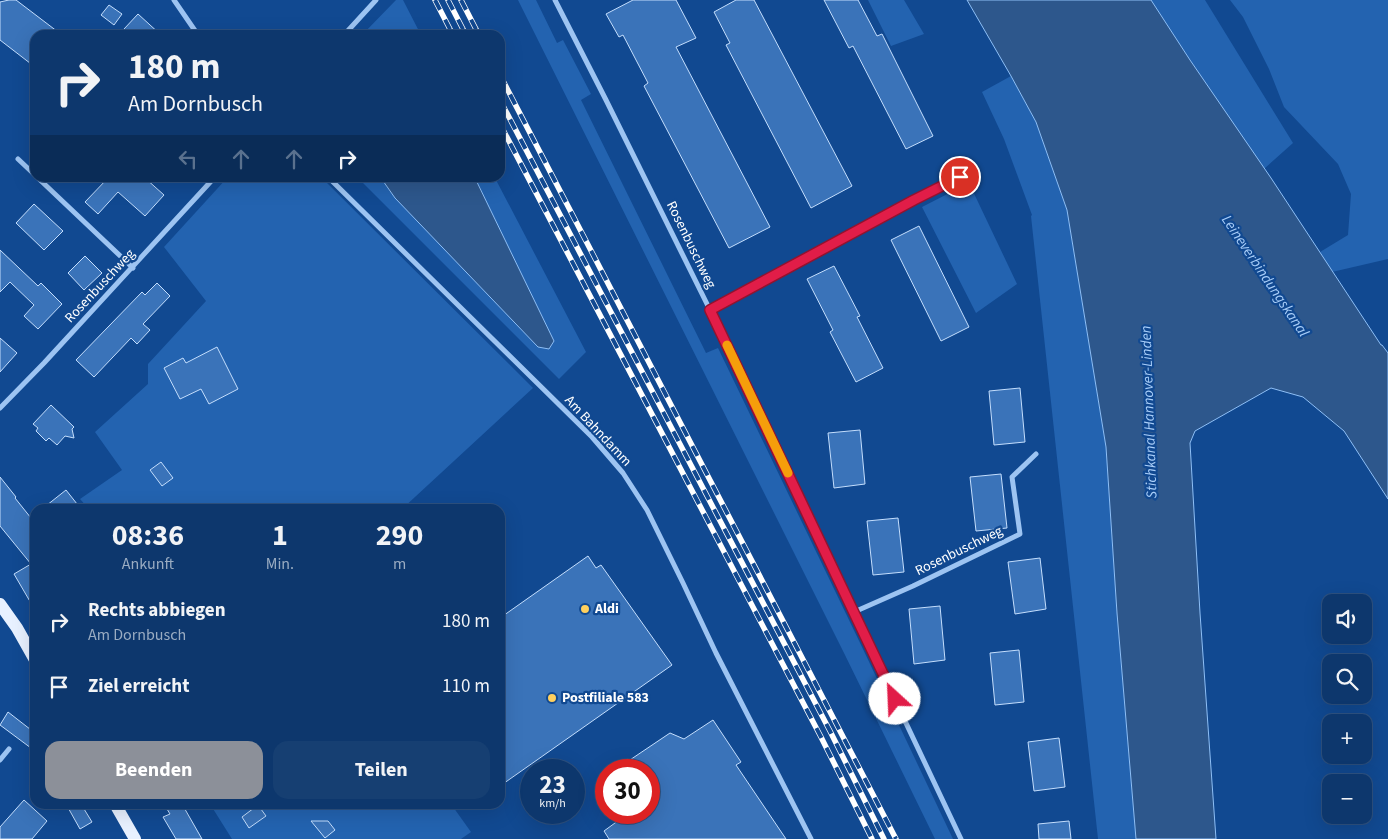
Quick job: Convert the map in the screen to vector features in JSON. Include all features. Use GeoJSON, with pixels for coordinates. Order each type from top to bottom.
{"type":"FeatureCollection","features":[{"type":"Feature","properties":{"kind":"main road"},"geometry":{"type":"LineString","coordinates":[[0,604],[30,651]]}},
{"type":"Feature","properties":{"kind":"main road"},"geometry":{"type":"LineString","coordinates":[[118,809],[135,839]]}},
{"type":"Feature","properties":{"kind":"street"},"geometry":{"type":"LineString","coordinates":[[174,0],[195,30]]}},
{"type":"Feature","properties":{"kind":"street"},"geometry":{"type":"LineString","coordinates":[[349,30],[376,0]]}},
{"type":"Feature","properties":{"kind":"street","name":"Rosenbuschweg"},"geometry":{"type":"LineString","coordinates":[[555,0],[710,310],[961,839]]}},
{"type":"Feature","properties":{"kind":"street"},"geometry":{"type":"LineString","coordinates":[[18,159],[30,170]]}},
{"type":"Feature","properties":{"kind":"street"},"geometry":{"type":"LineString","coordinates":[[710,310],[960,177]]}},
{"type":"Feature","properties":{"kind":"street"},"geometry":{"type":"LineString","coordinates":[[42,182],[133,268]]}},
{"type":"Feature","properties":{"kind":"street","name":"Rosenbuschweg"},"geometry":{"type":"LineString","coordinates":[[0,408],[133,268],[210,182]]}},
{"type":"Feature","properties":{"kind":"street","name":"Am Bahndamm"},"geometry":{"type":"LineString","coordinates":[[334,182],[592,437],[623,473],[647,510],[720,661],[811,839]]}},
{"type":"Feature","properties":{"kind":"street","name":"Rosenbuschweg"},"geometry":{"type":"LineString","coordinates":[[854,612],[913,586],[1020,534],[1012,477],[1036,454]]}},
{"type":"Feature","properties":{"kind":"street"},"geometry":{"type":"LineString","coordinates":[[0,760],[8,749]]}},
{"type":"Feature","properties":{"kind":"shaded area"},"geometry":{"type":"Polygon","coordinates":[[[396,0],[403,0],[418,30],[367,30],[396,0]]]}},
{"type":"Feature","properties":{"kind":"shaded area"},"geometry":{"type":"Polygon","coordinates":[[[518,0],[536,0],[557,43],[563,40],[591,94],[581,100],[706,353],[718,348],[953,839],[935,839],[518,0]]]}},
{"type":"Feature","properties":{"kind":"shaded area"},"geometry":{"type":"Polygon","coordinates":[[[868,0],[904,0],[924,34],[891,46],[868,0]]]}},
{"type":"Feature","properties":{"kind":"shaded area"},"geometry":{"type":"Polygon","coordinates":[[[1151,0],[1205,0],[1293,143],[1264,169],[1190,60],[1151,0]]]}},
{"type":"Feature","properties":{"kind":"shaded area"},"geometry":{"type":"Polygon","coordinates":[[[1230,0],[1388,0],[1388,259],[1332,272],[1320,252],[1348,235],[1351,194],[1338,164],[1284,107],[1269,69],[1243,17],[1230,0]]]}},
{"type":"Feature","properties":{"kind":"shaded area"},"geometry":{"type":"Polygon","coordinates":[[[1011,76],[1036,122],[1067,210],[1106,447],[1117,613],[1136,839],[1098,839],[1032,215],[1004,139],[982,92],[1011,76]]]}},
{"type":"Feature","properties":{"kind":"shaded area"},"geometry":{"type":"Polygon","coordinates":[[[223,182],[326,182],[533,388],[407,504],[84,504],[80,499],[122,470],[95,432],[148,384],[148,364],[206,301],[164,247],[223,182]]]}},
{"type":"Feature","properties":{"kind":"shaded area"},"geometry":{"type":"Polygon","coordinates":[[[362,182],[384,182],[395,198],[538,347],[549,349],[554,341],[477,182],[497,182],[586,352],[559,379],[362,182]]]}},
{"type":"Feature","properties":{"kind":"shaded area"},"geometry":{"type":"Polygon","coordinates":[[[969,183],[1017,284],[976,313],[922,207],[969,183]]]}},
{"type":"Feature","properties":{"kind":"shaded area"},"geometry":{"type":"Polygon","coordinates":[[[213,809],[455,809],[471,832],[461,839],[232,839],[213,809]]]}},
{"type":"Feature","properties":{"kind":"water"},"geometry":{"type":"Polygon","coordinates":[[[967,0],[1151,0],[1388,353],[1388,499],[1344,431],[1303,397],[1271,388],[1195,431],[1190,443],[1216,839],[1136,839],[1117,613],[1106,447],[1067,210],[1036,122],[967,0]]]}},
{"type":"Feature","properties":{"kind":"water"},"geometry":{"type":"Polygon","coordinates":[[[384,182],[477,182],[554,341],[549,349],[538,347],[395,198],[384,182]]]}},
{"type":"Feature","properties":{"kind":"building"},"geometry":{"type":"Polygon","coordinates":[[[16,0],[55,30],[30,30],[30,63],[0,40],[0,2],[16,0]]]}},
{"type":"Feature","properties":{"kind":"building"},"geometry":{"type":"Polygon","coordinates":[[[633,0],[676,0],[696,38],[676,47],[770,227],[729,248],[644,86],[648,83],[623,35],[619,37],[606,14],[633,0]]]}},
{"type":"Feature","properties":{"kind":"building"},"geometry":{"type":"Polygon","coordinates":[[[736,0],[754,0],[852,186],[811,208],[726,45],[730,43],[714,12],[736,0]]]}},
{"type":"Feature","properties":{"kind":"building"},"geometry":{"type":"Polygon","coordinates":[[[824,0],[858,0],[877,36],[882,34],[933,136],[906,149],[853,46],[849,48],[824,0]]]}},
{"type":"Feature","properties":{"kind":"building"},"geometry":{"type":"Polygon","coordinates":[[[109,5],[122,14],[114,25],[101,15],[109,5]]]}},
{"type":"Feature","properties":{"kind":"building"},"geometry":{"type":"Polygon","coordinates":[[[138,14],[156,30],[125,30],[124,29],[138,14]]]}},
{"type":"Feature","properties":{"kind":"building"},"geometry":{"type":"Polygon","coordinates":[[[104,182],[149,182],[164,195],[145,216],[118,192],[98,214],[85,202],[104,182]]]}},
{"type":"Feature","properties":{"kind":"building"},"geometry":{"type":"Polygon","coordinates":[[[34,204],[63,231],[44,250],[16,223],[34,204]]]}},
{"type":"Feature","properties":{"kind":"building"},"geometry":{"type":"Polygon","coordinates":[[[919,226],[969,327],[941,341],[891,240],[919,226]]]}},
{"type":"Feature","properties":{"kind":"building"},"geometry":{"type":"Polygon","coordinates":[[[0,250],[38,286],[41,283],[62,304],[38,329],[24,316],[34,305],[10,282],[0,292],[0,250]]]}},
{"type":"Feature","properties":{"kind":"building"},"geometry":{"type":"Polygon","coordinates":[[[85,256],[102,273],[84,290],[68,273],[85,256]]]}},
{"type":"Feature","properties":{"kind":"building"},"geometry":{"type":"Polygon","coordinates":[[[834,266],[860,316],[857,317],[883,368],[856,382],[830,332],[833,330],[807,279],[834,266]]]}},
{"type":"Feature","properties":{"kind":"building"},"geometry":{"type":"Polygon","coordinates":[[[157,283],[170,296],[143,324],[150,330],[137,344],[131,338],[94,377],[76,360],[142,292],[145,295],[157,283]]]}},
{"type":"Feature","properties":{"kind":"building"},"geometry":{"type":"Polygon","coordinates":[[[0,338],[17,353],[0,372],[0,338]]]}},
{"type":"Feature","properties":{"kind":"building"},"geometry":{"type":"Polygon","coordinates":[[[217,347],[238,389],[209,404],[201,389],[180,399],[164,368],[183,358],[186,363],[217,347]]]}},
{"type":"Feature","properties":{"kind":"building"},"geometry":{"type":"Polygon","coordinates":[[[1020,388],[1025,442],[994,445],[989,391],[1020,388]]]}},
{"type":"Feature","properties":{"kind":"building"},"geometry":{"type":"Polygon","coordinates":[[[51,405],[74,427],[72,429],[74,438],[65,436],[57,445],[49,438],[46,441],[36,431],[38,428],[33,424],[51,405]]]}},
{"type":"Feature","properties":{"kind":"building"},"geometry":{"type":"Polygon","coordinates":[[[860,430],[865,484],[834,488],[828,433],[860,430]]]}},
{"type":"Feature","properties":{"kind":"building"},"geometry":{"type":"Polygon","coordinates":[[[161,462],[173,478],[162,486],[150,470],[161,462]]]}},
{"type":"Feature","properties":{"kind":"building"},"geometry":{"type":"Polygon","coordinates":[[[1001,474],[1007,528],[976,531],[970,477],[1001,474]]]}},
{"type":"Feature","properties":{"kind":"building"},"geometry":{"type":"Polygon","coordinates":[[[0,477],[30,517],[30,563],[0,526],[0,477]]]}},
{"type":"Feature","properties":{"kind":"building"},"geometry":{"type":"Polygon","coordinates":[[[66,490],[77,504],[48,504],[66,490]]]}},
{"type":"Feature","properties":{"kind":"building"},"geometry":{"type":"Polygon","coordinates":[[[898,518],[904,572],[873,575],[867,521],[898,518]]]}},
{"type":"Feature","properties":{"kind":"building"},"geometry":{"type":"Polygon","coordinates":[[[588,556],[596,568],[601,565],[672,665],[538,759],[520,759],[520,772],[505,782],[505,614],[588,556]]]}},
{"type":"Feature","properties":{"kind":"building"},"geometry":{"type":"Polygon","coordinates":[[[1040,558],[1046,609],[1015,614],[1008,562],[1040,558]]]}},
{"type":"Feature","properties":{"kind":"building"},"geometry":{"type":"Polygon","coordinates":[[[30,565],[30,601],[14,574],[30,565]]]}},
{"type":"Feature","properties":{"kind":"building"},"geometry":{"type":"Polygon","coordinates":[[[940,606],[945,660],[914,664],[909,609],[940,606]]]}},
{"type":"Feature","properties":{"kind":"building"},"geometry":{"type":"Polygon","coordinates":[[[1019,650],[1024,702],[995,705],[990,653],[1019,650]]]}},
{"type":"Feature","properties":{"kind":"building"},"geometry":{"type":"Polygon","coordinates":[[[8,712],[30,729],[30,747],[0,725],[8,712]]]}},
{"type":"Feature","properties":{"kind":"building"},"geometry":{"type":"Polygon","coordinates":[[[713,720],[741,762],[736,765],[786,839],[609,839],[604,831],[614,824],[660,824],[660,759],[631,759],[670,733],[684,739],[713,720]]]}},
{"type":"Feature","properties":{"kind":"building"},"geometry":{"type":"Polygon","coordinates":[[[1059,738],[1065,787],[1034,791],[1028,742],[1059,738]]]}},
{"type":"Feature","properties":{"kind":"building"},"geometry":{"type":"Polygon","coordinates":[[[24,800],[30,805],[30,809],[34,809],[47,821],[32,839],[0,839],[0,827],[24,800]]]}},
{"type":"Feature","properties":{"kind":"building"},"geometry":{"type":"Polygon","coordinates":[[[69,809],[84,809],[92,822],[80,829],[69,809]]]}},
{"type":"Feature","properties":{"kind":"building"},"geometry":{"type":"Polygon","coordinates":[[[167,809],[185,809],[202,839],[176,839],[163,817],[170,814],[167,809]]]}},
{"type":"Feature","properties":{"kind":"building"},"geometry":{"type":"Polygon","coordinates":[[[253,809],[261,809],[266,816],[249,828],[242,817],[253,809]]]}},
{"type":"Feature","properties":{"kind":"building"},"geometry":{"type":"Polygon","coordinates":[[[311,821],[328,821],[335,830],[325,838],[311,821]]]}},
{"type":"Feature","properties":{"kind":"building"},"geometry":{"type":"Polygon","coordinates":[[[1069,821],[1071,839],[1039,839],[1038,824],[1069,821]]]}},
{"type":"Feature","properties":{"kind":"railway"},"geometry":{"type":"LineString","coordinates":[[435,0],[450,30]]}},
{"type":"Feature","properties":{"kind":"railway"},"geometry":{"type":"LineString","coordinates":[[448,0],[463,30]]}},
{"type":"Feature","properties":{"kind":"railway"},"geometry":{"type":"LineString","coordinates":[[461,0],[476,30]]}},
{"type":"Feature","properties":{"kind":"railway"},"geometry":{"type":"LineString","coordinates":[[505,85],[896,839]]}},
{"type":"Feature","properties":{"kind":"railway"},"geometry":{"type":"LineString","coordinates":[[505,110],[830,731],[884,839]]}},
{"type":"Feature","properties":{"kind":"railway"},"geometry":{"type":"LineString","coordinates":[[505,134],[821,737],[872,839]]}},
{"type":"Feature","properties":{"kind":"slow traffic"},"geometry":{"type":"LineString","coordinates":[[727,345],[788,473]]}},
{"type":"Feature","properties":{"kind":"place","name":"Aldi"},"geometry":{"type":"Point","coordinates":[585,609]}},
{"type":"Feature","properties":{"kind":"place","name":"Postfiliale 583"},"geometry":{"type":"Point","coordinates":[552,698]}},
{"type":"Feature","properties":{"kind":"route"},"geometry":{"type":"LineString","coordinates":[[895,699],[710,310],[960,177]]}},
{"type":"Feature","properties":{"kind":"water label","name":"Leineverbindungskanal"},"geometry":{"type":"Point","coordinates":[1265,276]}},
{"type":"Feature","properties":{"kind":"water label","name":"Stichkanal Hannover-Linden"},"geometry":{"type":"Point","coordinates":[1149,412]}}]}
